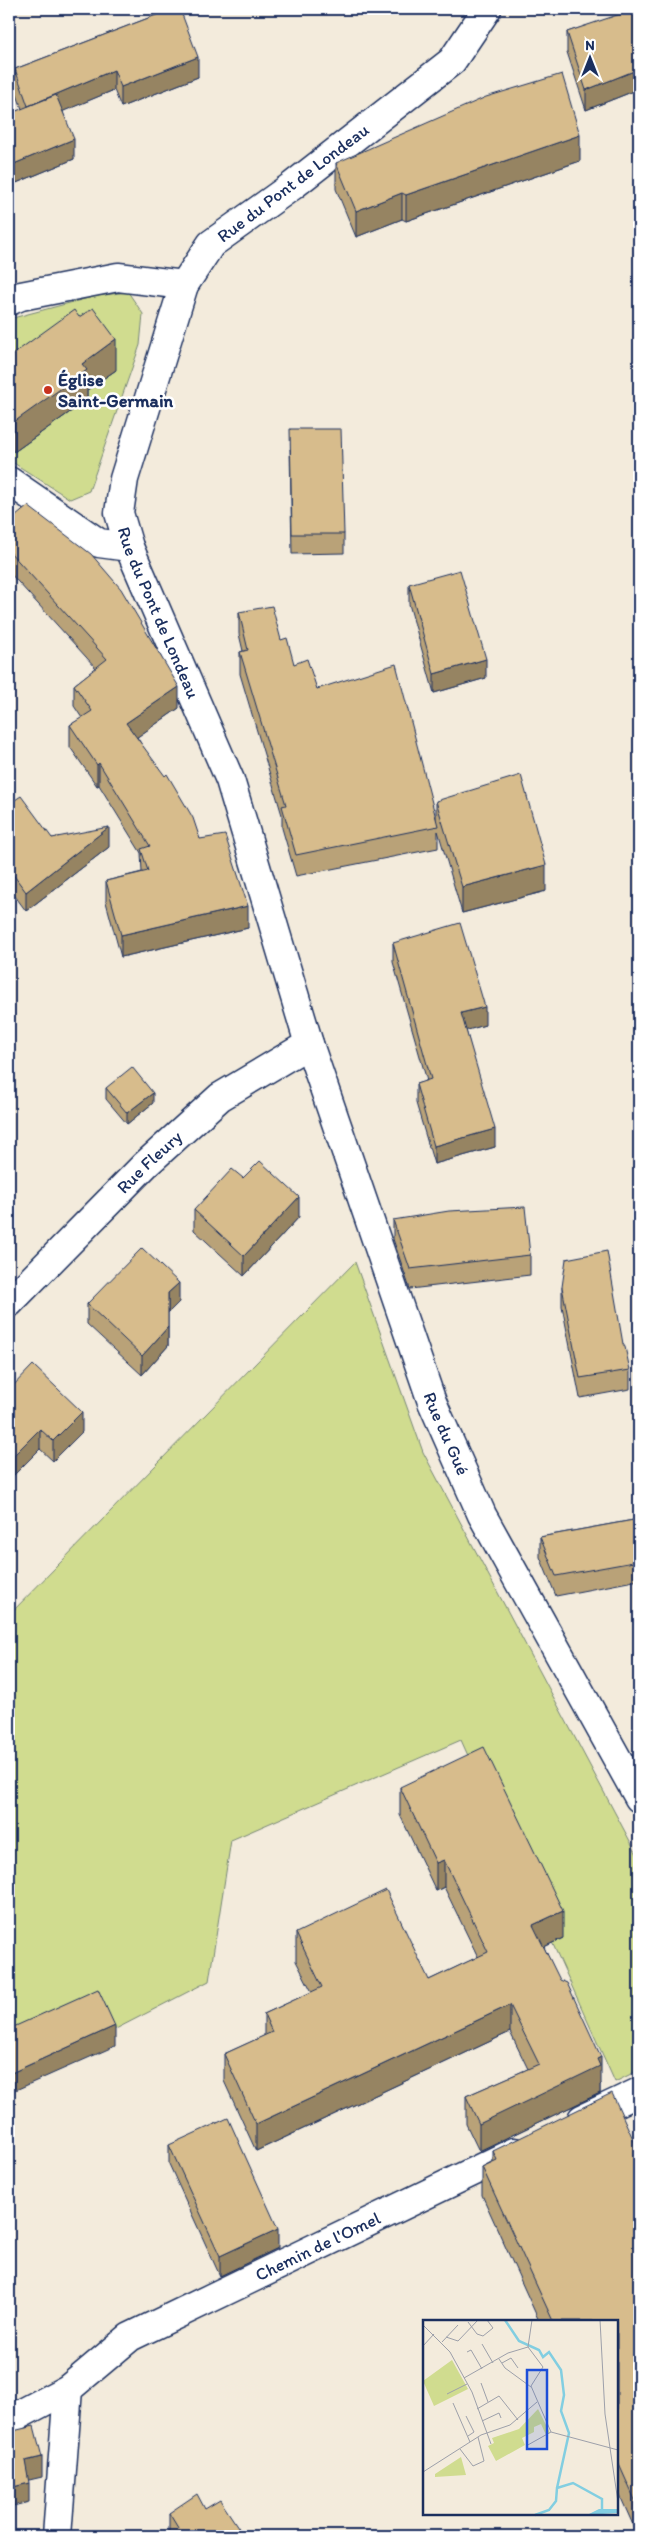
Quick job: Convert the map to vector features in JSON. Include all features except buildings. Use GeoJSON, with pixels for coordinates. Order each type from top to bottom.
{"type":"FeatureCollection","features":[{"type":"Feature","properties":{"kind":"street","name":"Rue du Pont de Londeau"},"geometry":{"type":"LineString","coordinates":[[309,1044],[230,780],[128,547],[119,512],[124,479],[184,284],[211,244],[292,186],[452,61],[487,9]]}},
{"type":"Feature","properties":{"kind":"street"},"geometry":{"type":"LineString","coordinates":[[9,302],[21,296],[118,277],[184,284]]}},
{"type":"Feature","properties":{"kind":"street"},"geometry":{"type":"LineString","coordinates":[[9,481],[99,543],[128,547]]}},
{"type":"Feature","properties":{"kind":"street","name":"Rue Fleury"},"geometry":{"type":"LineString","coordinates":[[9,1303],[145,1165],[220,1097],[309,1044]]}},
{"type":"Feature","properties":{"kind":"street","name":"Rue du Gué"},"geometry":{"type":"LineString","coordinates":[[309,1044],[432,1402],[482,1515],[639,1798]]}},
{"type":"Feature","properties":{"kind":"street","name":"Chemin de l'Omel"},"geometry":{"type":"LineString","coordinates":[[9,2420],[68,2389],[130,2337],[639,2092]]}},
{"type":"Feature","properties":{"kind":"street"},"geometry":{"type":"LineString","coordinates":[[57,2536],[68,2389]]}},
{"type":"Feature","properties":{"kind":"green space"},"geometry":{"type":"Polygon","coordinates":[[[128,292],[143,314],[140,345],[89,491],[70,499],[9,460],[9,319],[96,296],[128,292]]]}},
{"type":"Feature","properties":{"kind":"green space"},"geometry":{"type":"Polygon","coordinates":[[[355,1262],[423,1452],[639,1858],[639,2070],[615,2082],[461,1740],[231,1840],[209,1981],[9,2084],[9,1615],[355,1262]]]}},
{"type":"Feature","properties":{"kind":"place","name":"Église Saint-Germain"},"geometry":{"type":"Point","coordinates":[48,390]}}]}
